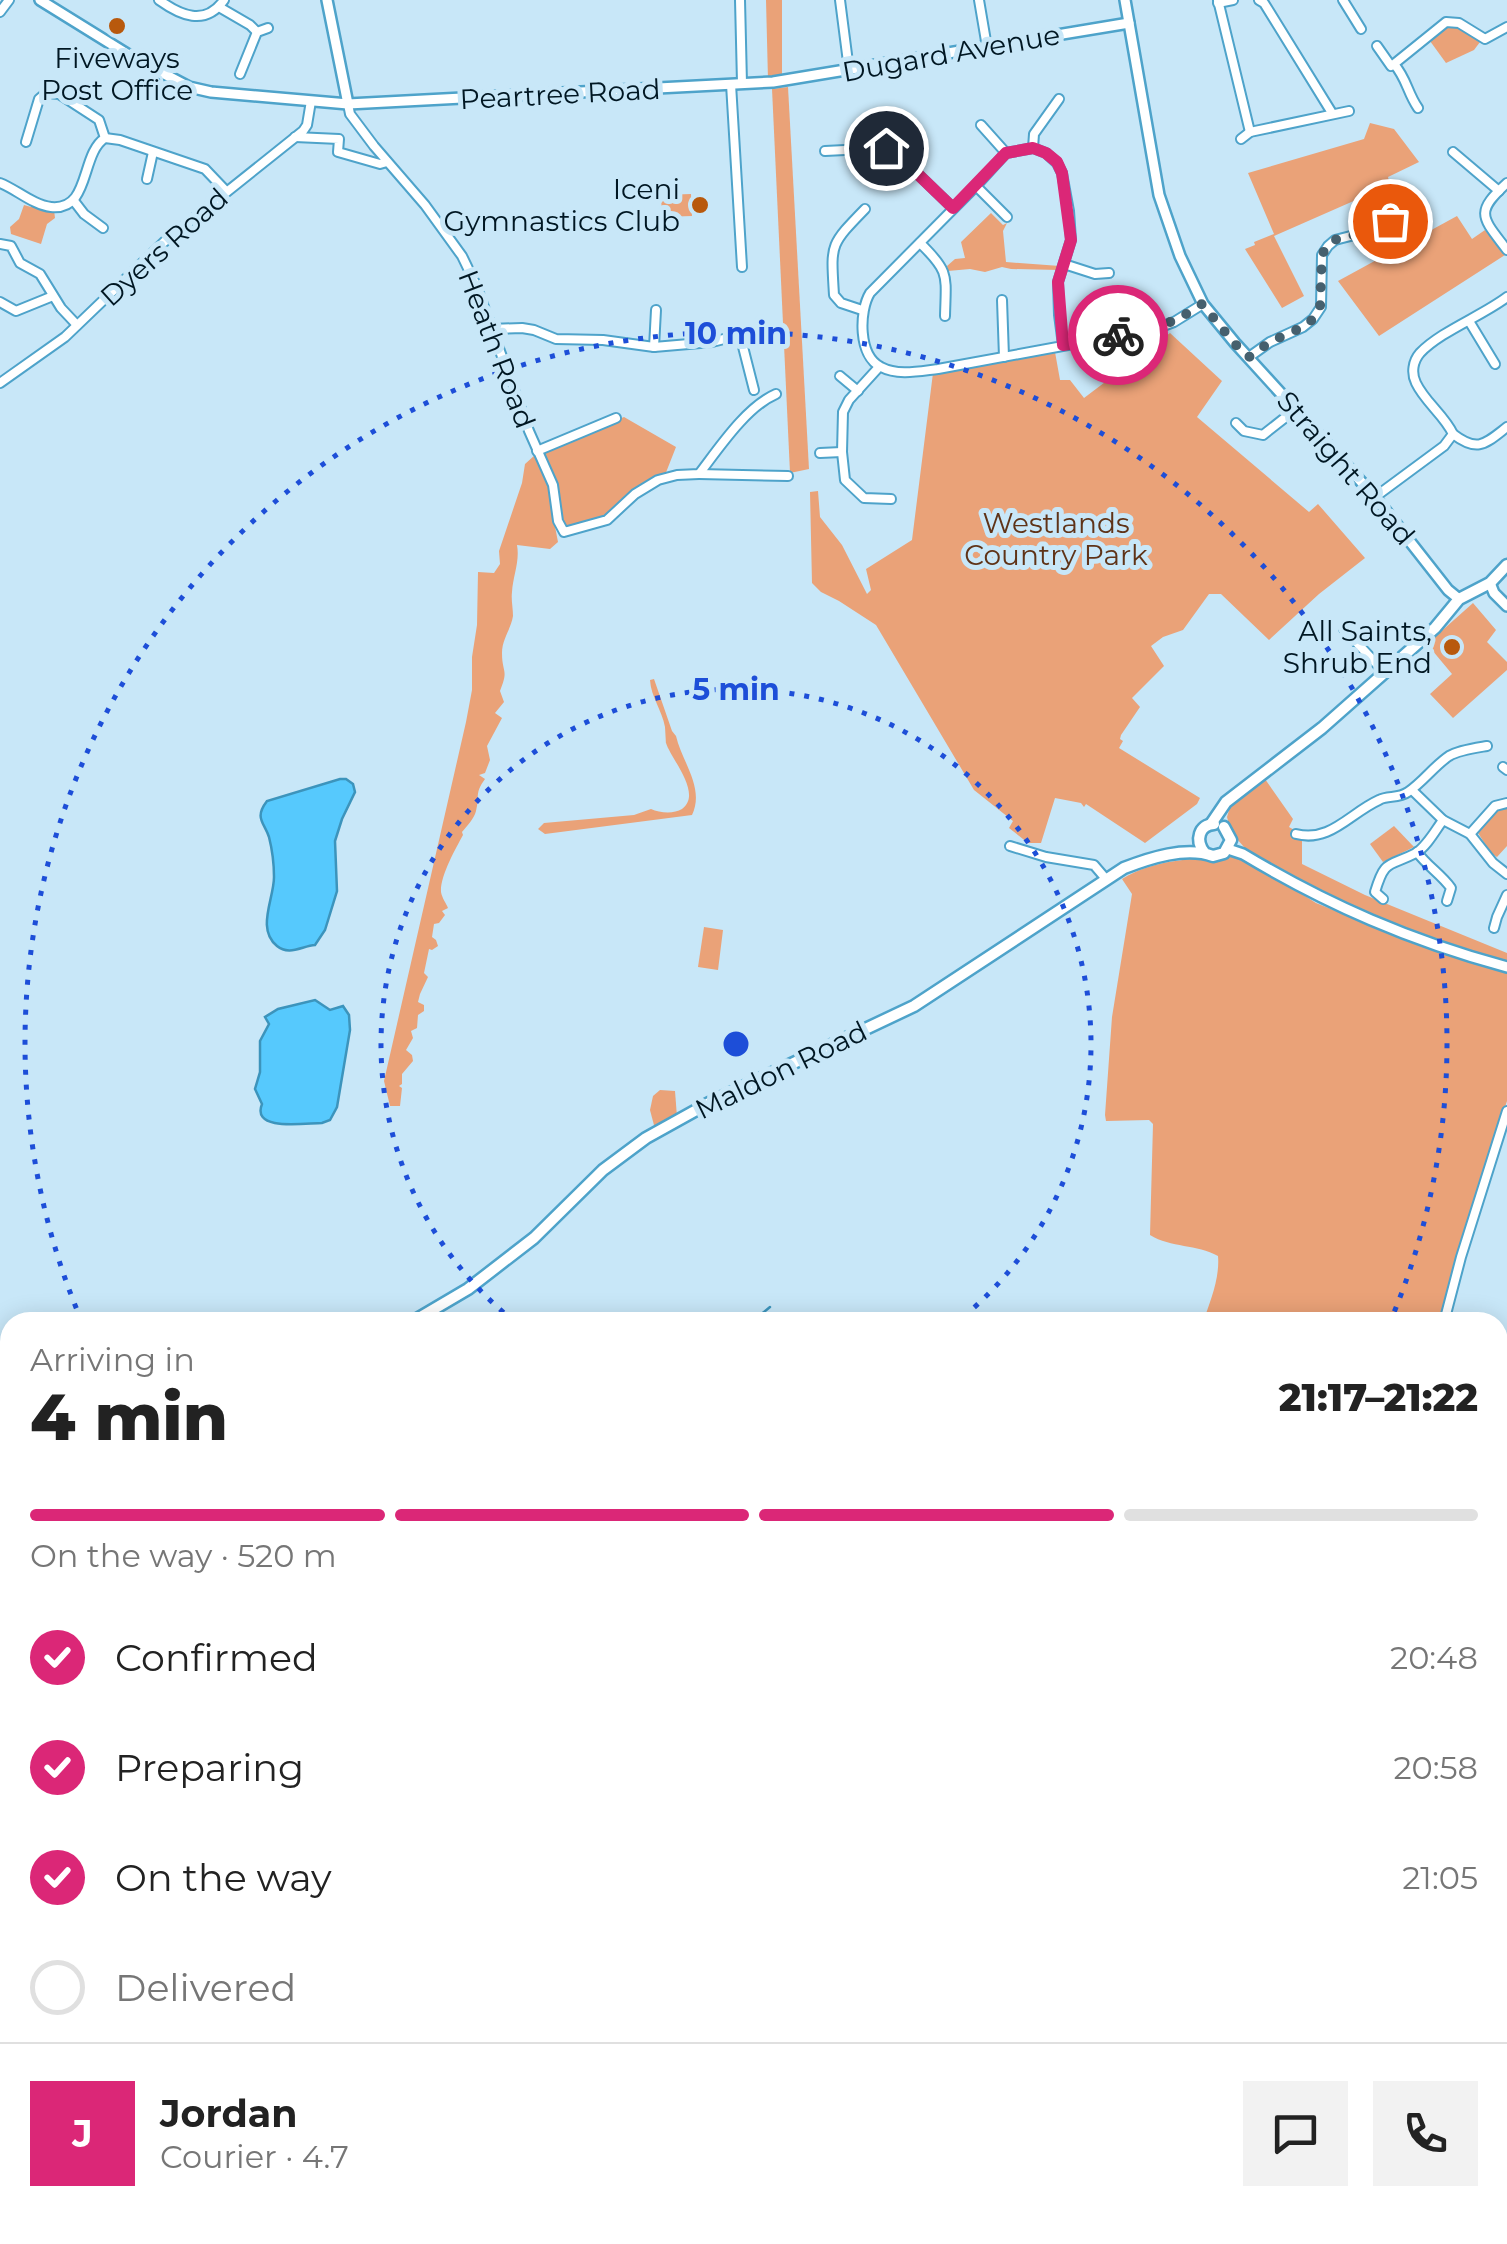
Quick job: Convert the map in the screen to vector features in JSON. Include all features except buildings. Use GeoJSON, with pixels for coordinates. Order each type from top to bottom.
{"type":"FeatureCollection","features":[{"type":"Feature","properties":{"kind":"main road"},"geometry":{"type":"LineString","coordinates":[[1211,824],[1224,827],[1230,834],[1229,844],[1218,856],[1210,856],[1201,847],[1200,833],[1226,802],[1321,730],[1435,628],[1459,598],[1490,583],[1507,565]]}},
{"type":"Feature","properties":{"kind":"main road"},"geometry":{"type":"LineString","coordinates":[[1224,827],[1224,814],[1232,797]]}},
{"type":"Feature","properties":{"kind":"main road","name":"Maldon Road"},"geometry":{"type":"LineString","coordinates":[[429,1312],[468,1289],[534,1238],[602,1170],[646,1138],[709,1103],[914,1006],[1124,868],[1201,847]]}},
{"type":"Feature","properties":{"kind":"street"},"geometry":{"type":"LineString","coordinates":[[0,12],[8,0]]}},
{"type":"Feature","properties":{"kind":"street","name":"Peartree Road"},"geometry":{"type":"LineString","coordinates":[[40,0],[180,84],[211,92],[348,104],[773,82]]}},
{"type":"Feature","properties":{"kind":"street"},"geometry":{"type":"LineString","coordinates":[[159,0],[191,17],[204,16],[221,3],[258,32]]}},
{"type":"Feature","properties":{"kind":"street"},"geometry":{"type":"LineString","coordinates":[[327,0],[348,104]]}},
{"type":"Feature","properties":{"kind":"street"},"geometry":{"type":"LineString","coordinates":[[740,0],[736,84],[742,267]]}},
{"type":"Feature","properties":{"kind":"street"},"geometry":{"type":"LineString","coordinates":[[840,0],[849,70]]}},
{"type":"Feature","properties":{"kind":"street"},"geometry":{"type":"LineString","coordinates":[[979,0],[986,47]]}},
{"type":"Feature","properties":{"kind":"street","name":"Straight Road"},"geometry":{"type":"LineString","coordinates":[[1125,0],[1159,195],[1202,304],[1376,497],[1448,590],[1459,598]]}},
{"type":"Feature","properties":{"kind":"street"},"geometry":{"type":"LineString","coordinates":[[1233,0],[1218,1],[1250,132]]}},
{"type":"Feature","properties":{"kind":"street"},"geometry":{"type":"LineString","coordinates":[[1260,0],[1332,113]]}},
{"type":"Feature","properties":{"kind":"street"},"geometry":{"type":"LineString","coordinates":[[1343,0],[1361,29]]}},
{"type":"Feature","properties":{"kind":"street"},"geometry":{"type":"LineString","coordinates":[[1390,66],[1446,22],[1458,23],[1485,39],[1507,27]]}},
{"type":"Feature","properties":{"kind":"street","name":"Dugard Avenue"},"geometry":{"type":"LineString","coordinates":[[773,82],[1129,23]]}},
{"type":"Feature","properties":{"kind":"street"},"geometry":{"type":"LineString","coordinates":[[240,74],[258,32],[268,28]]}},
{"type":"Feature","properties":{"kind":"street"},"geometry":{"type":"LineString","coordinates":[[1377,46],[1390,66],[1406,78],[1408,94],[1418,108]]}},
{"type":"Feature","properties":{"kind":"street"},"geometry":{"type":"LineString","coordinates":[[26,142],[39,99],[46,93],[59,94],[99,120],[105,138]]}},
{"type":"Feature","properties":{"kind":"street"},"geometry":{"type":"LineString","coordinates":[[1033,148],[1034,134],[1060,99]]}},
{"type":"Feature","properties":{"kind":"street","name":"Dyers Road"},"geometry":{"type":"LineString","coordinates":[[0,383],[65,337],[151,254],[294,137],[307,125],[311,101]]}},
{"type":"Feature","properties":{"kind":"street","name":"Heath Road"},"geometry":{"type":"LineString","coordinates":[[348,104],[350,114],[462,256],[537,451],[554,485],[558,521],[564,532],[607,520],[635,494],[658,480],[699,474]]}},
{"type":"Feature","properties":{"kind":"street"},"geometry":{"type":"LineString","coordinates":[[1241,139],[1250,132],[1349,111]]}},
{"type":"Feature","properties":{"kind":"street"},"geometry":{"type":"LineString","coordinates":[[981,125],[1006,153]]}},
{"type":"Feature","properties":{"kind":"street"},"geometry":{"type":"LineString","coordinates":[[294,137],[339,139],[338,152],[380,164],[387,162]]}},
{"type":"Feature","properties":{"kind":"street"},"geometry":{"type":"LineString","coordinates":[[0,183],[52,207],[74,200],[95,145],[105,138],[205,169],[226,191]]}},
{"type":"Feature","properties":{"kind":"street"},"geometry":{"type":"LineString","coordinates":[[825,151],[886,148],[953,208]]}},
{"type":"Feature","properties":{"kind":"street"},"geometry":{"type":"LineString","coordinates":[[1063,345],[1058,282],[1071,240],[1062,173],[1057,162],[1033,148],[1006,153],[870,293],[862,310],[861,324],[871,356],[879,367],[907,372],[1004,357],[1155,329],[1202,304]]}},
{"type":"Feature","properties":{"kind":"street"},"geometry":{"type":"LineString","coordinates":[[147,179],[153,152]]}},
{"type":"Feature","properties":{"kind":"street"},"geometry":{"type":"LineString","coordinates":[[1454,152],[1499,191]]}},
{"type":"Feature","properties":{"kind":"street"},"geometry":{"type":"LineString","coordinates":[[1507,183],[1485,206],[1484,214],[1507,250]]}},
{"type":"Feature","properties":{"kind":"street"},"geometry":{"type":"LineString","coordinates":[[976,186],[1007,217]]}},
{"type":"Feature","properties":{"kind":"street"},"geometry":{"type":"LineString","coordinates":[[74,200],[84,214],[103,228]]}},
{"type":"Feature","properties":{"kind":"street"},"geometry":{"type":"LineString","coordinates":[[862,310],[841,303],[834,295],[832,253],[838,236],[865,209]]}},
{"type":"Feature","properties":{"kind":"street"},"geometry":{"type":"LineString","coordinates":[[1249,357],[1313,319],[1320,308],[1322,254],[1334,240],[1370,231],[1410,211]]}},
{"type":"Feature","properties":{"kind":"street"},"geometry":{"type":"LineString","coordinates":[[920,243],[946,273],[945,316]]}},
{"type":"Feature","properties":{"kind":"street"},"geometry":{"type":"LineString","coordinates":[[0,244],[11,246],[20,264],[40,274],[77,325]]}},
{"type":"Feature","properties":{"kind":"street"},"geometry":{"type":"LineString","coordinates":[[1064,264],[1095,274],[1108,273]]}},
{"type":"Feature","properties":{"kind":"street"},"geometry":{"type":"LineString","coordinates":[[0,302],[16,311],[54,296]]}},
{"type":"Feature","properties":{"kind":"street"},"geometry":{"type":"LineString","coordinates":[[1507,297],[1418,355],[1413,369],[1416,383],[1465,443],[1477,446],[1488,442],[1507,427]]}},
{"type":"Feature","properties":{"kind":"street"},"geometry":{"type":"LineString","coordinates":[[1002,300],[1004,357]]}},
{"type":"Feature","properties":{"kind":"street"},"geometry":{"type":"LineString","coordinates":[[654,347],[656,310]]}},
{"type":"Feature","properties":{"kind":"street"},"geometry":{"type":"LineString","coordinates":[[1469,321],[1495,364]]}},
{"type":"Feature","properties":{"kind":"street"},"geometry":{"type":"LineString","coordinates":[[490,329],[522,328],[556,339],[654,347],[697,344],[752,332]]}},
{"type":"Feature","properties":{"kind":"street"},"geometry":{"type":"LineString","coordinates":[[740,335],[754,390]]}},
{"type":"Feature","properties":{"kind":"street"},"geometry":{"type":"LineString","coordinates":[[879,367],[849,400],[844,412],[842,452],[846,480],[853,488],[864,498],[890,499]]}},
{"type":"Feature","properties":{"kind":"street"},"geometry":{"type":"LineString","coordinates":[[840,376],[858,391]]}},
{"type":"Feature","properties":{"kind":"street"},"geometry":{"type":"LineString","coordinates":[[699,474],[763,400],[776,394]]}},
{"type":"Feature","properties":{"kind":"street"},"geometry":{"type":"LineString","coordinates":[[1236,422],[1244,431],[1263,435],[1296,409]]}},
{"type":"Feature","properties":{"kind":"street"},"geometry":{"type":"LineString","coordinates":[[537,451],[616,418]]}},
{"type":"Feature","properties":{"kind":"street"},"geometry":{"type":"LineString","coordinates":[[1376,497],[1444,446],[1454,434]]}},
{"type":"Feature","properties":{"kind":"street"},"geometry":{"type":"LineString","coordinates":[[820,453],[842,452]]}},
{"type":"Feature","properties":{"kind":"street"},"geometry":{"type":"LineString","coordinates":[[699,474],[788,476]]}},
{"type":"Feature","properties":{"kind":"street"},"geometry":{"type":"LineString","coordinates":[[1490,583],[1507,606]]}},
{"type":"Feature","properties":{"kind":"street"},"geometry":{"type":"LineString","coordinates":[[1344,629],[1386,674]]}},
{"type":"Feature","properties":{"kind":"street"},"geometry":{"type":"LineString","coordinates":[[1472,735],[1472,749]]}},
{"type":"Feature","properties":{"kind":"street"},"geometry":{"type":"LineString","coordinates":[[1302,839],[1330,832],[1382,798],[1399,797],[1412,790],[1452,754],[1486,746]]}},
{"type":"Feature","properties":{"kind":"street"},"geometry":{"type":"LineString","coordinates":[[1412,790],[1443,820],[1470,834],[1507,874]]}},
{"type":"Feature","properties":{"kind":"street"},"geometry":{"type":"LineString","coordinates":[[1470,834],[1490,810],[1507,804]]}},
{"type":"Feature","properties":{"kind":"street"},"geometry":{"type":"LineString","coordinates":[[1384,899],[1370,891],[1381,872],[1418,852],[1443,820]]}},
{"type":"Feature","properties":{"kind":"street"},"geometry":{"type":"LineString","coordinates":[[1229,844],[1290,883],[1380,925],[1438,948],[1507,967]]}},
{"type":"Feature","properties":{"kind":"street"},"geometry":{"type":"LineString","coordinates":[[1010,846],[1094,865],[1106,879]]}},
{"type":"Feature","properties":{"kind":"street"},"geometry":{"type":"LineString","coordinates":[[1418,852],[1454,885],[1447,901]]}},
{"type":"Feature","properties":{"kind":"street"},"geometry":{"type":"LineString","coordinates":[[1498,924],[1507,895]]}},
{"type":"Feature","properties":{"kind":"street"},"geometry":{"type":"LineString","coordinates":[[1447,1312],[1507,1111]]}},
{"type":"Feature","properties":{"kind":"green space"},"geometry":{"type":"Polygon","coordinates":[[[766,0],[782,0],[782,77],[768,80],[766,0]]]}},
{"type":"Feature","properties":{"kind":"green space"},"geometry":{"type":"Polygon","coordinates":[[[1456,27],[1480,42],[1474,50],[1446,63],[1430,41],[1443,28],[1456,27]]]}},
{"type":"Feature","properties":{"kind":"green space"},"geometry":{"type":"Polygon","coordinates":[[[788,87],[809,469],[790,473],[772,89],[788,87]]]}},
{"type":"Feature","properties":{"kind":"green space"},"geometry":{"type":"Polygon","coordinates":[[[1370,123],[1394,129],[1419,162],[1388,177],[1390,185],[1274,236],[1304,296],[1282,308],[1245,249],[1274,234],[1248,173],[1364,139],[1370,123]]]}},
{"type":"Feature","properties":{"kind":"green space"},"geometry":{"type":"Polygon","coordinates":[[[691,194],[692,216],[662,217],[661,195],[691,194]]]}},
{"type":"Feature","properties":{"kind":"green space"},"geometry":{"type":"Polygon","coordinates":[[[24,205],[54,210],[55,218],[47,224],[41,244],[11,234],[10,227],[19,219],[24,205]]]}},
{"type":"Feature","properties":{"kind":"green space"},"geometry":{"type":"Polygon","coordinates":[[[991,213],[1003,225],[1007,223],[1003,231],[1006,262],[1060,266],[1059,270],[1002,267],[985,272],[948,271],[947,266],[955,259],[965,258],[961,242],[991,213]]]}},
{"type":"Feature","properties":{"kind":"green space"},"geometry":{"type":"Polygon","coordinates":[[[1457,216],[1472,239],[1485,230],[1505,255],[1379,336],[1338,281],[1457,216]]]}},
{"type":"Feature","properties":{"kind":"green space","name":"Westlands Country Park"},"geometry":{"type":"Polygon","coordinates":[[[1170,333],[1222,381],[1197,417],[1309,512],[1318,504],[1365,558],[1269,640],[1221,594],[1209,594],[1183,630],[1151,646],[1164,666],[1132,698],[1140,707],[1121,735],[1119,748],[1200,798],[1197,804],[1145,843],[1086,804],[1084,807],[1055,798],[1041,843],[1028,843],[1009,828],[1013,821],[974,790],[876,625],[812,583],[810,492],[818,491],[820,517],[842,545],[867,594],[871,590],[866,569],[912,540],[933,373],[1055,352],[1060,380],[1070,380],[1084,398],[1170,333]]]}},
{"type":"Feature","properties":{"kind":"green space"},"geometry":{"type":"Polygon","coordinates":[[[624,417],[676,447],[665,475],[614,514],[564,532],[540,452],[624,417]]]}},
{"type":"Feature","properties":{"kind":"green space"},"geometry":{"type":"Polygon","coordinates":[[[535,455],[552,492],[558,542],[550,549],[517,545],[513,616],[502,648],[505,675],[500,691],[504,702],[495,713],[502,718],[487,746],[490,760],[485,773],[479,775],[485,779],[478,792],[475,814],[462,832],[443,878],[441,892],[448,908],[442,911],[445,915],[439,923],[434,924],[432,937],[438,946],[429,949],[424,973],[428,977],[418,1002],[424,1005],[424,1011],[418,1015],[417,1028],[411,1031],[413,1038],[406,1050],[413,1061],[402,1074],[400,1106],[390,1106],[384,1081],[472,690],[478,572],[494,573],[500,564],[499,551],[525,464],[535,455]]]}},
{"type":"Feature","properties":{"kind":"green space"},"geometry":{"type":"Polygon","coordinates":[[[1473,603],[1496,630],[1487,642],[1507,662],[1507,670],[1453,718],[1430,694],[1452,674],[1427,644],[1473,603]]]}},
{"type":"Feature","properties":{"kind":"green space"},"geometry":{"type":"Polygon","coordinates":[[[654,679],[694,785],[692,815],[545,834],[538,829],[544,823],[634,815],[651,809],[675,812],[688,803],[684,776],[666,743],[664,721],[651,686],[650,680],[654,679]]]}},
{"type":"Feature","properties":{"kind":"green space"},"geometry":{"type":"Polygon","coordinates":[[[1265,779],[1293,819],[1289,827],[1296,831],[1294,837],[1302,840],[1302,864],[1365,895],[1507,953],[1507,962],[1424,937],[1318,893],[1250,854],[1231,832],[1227,817],[1236,800],[1265,779]]]}},
{"type":"Feature","properties":{"kind":"green space"},"geometry":{"type":"Polygon","coordinates":[[[1507,806],[1507,846],[1497,857],[1478,833],[1493,812],[1507,806]]]}},
{"type":"Feature","properties":{"kind":"green space"},"geometry":{"type":"Polygon","coordinates":[[[1394,826],[1414,847],[1383,862],[1370,844],[1394,826]]]}},
{"type":"Feature","properties":{"kind":"green space"},"geometry":{"type":"Polygon","coordinates":[[[1229,856],[1256,865],[1316,903],[1428,948],[1507,973],[1507,1101],[1443,1312],[1206,1312],[1216,1281],[1218,1256],[1150,1235],[1153,1124],[1149,1120],[1106,1121],[1105,1115],[1112,1017],[1132,894],[1122,879],[1160,864],[1229,856]]]}},
{"type":"Feature","properties":{"kind":"green space"},"geometry":{"type":"Polygon","coordinates":[[[704,927],[723,930],[718,970],[698,967],[704,927]]]}},
{"type":"Feature","properties":{"kind":"green space"},"geometry":{"type":"Polygon","coordinates":[[[660,1090],[675,1091],[677,1117],[655,1129],[650,1110],[653,1096],[660,1090]]]}},
{"type":"Feature","properties":{"kind":"water"},"geometry":{"type":"Polygon","coordinates":[[[340,779],[353,784],[355,792],[335,841],[337,891],[325,930],[315,945],[282,949],[268,931],[274,867],[261,812],[267,801],[340,779]]]}},
{"type":"Feature","properties":{"kind":"water"},"geometry":{"type":"Polygon","coordinates":[[[315,1000],[330,1010],[343,1006],[349,1015],[337,1107],[330,1120],[322,1123],[264,1119],[255,1089],[260,1072],[260,1041],[269,1024],[265,1017],[278,1009],[315,1000]]]}},
{"type":"Feature","properties":{"kind":"waterway"},"geometry":{"type":"LineString","coordinates":[[764,1312],[770,1307]]}},
{"type":"Feature","properties":{"kind":"way so far"},"geometry":{"type":"LineString","coordinates":[[1118,335],[1174,322],[1202,304],[1249,357],[1313,319],[1320,308],[1322,254],[1334,240],[1370,231],[1390,221]]}},
{"type":"Feature","properties":{"kind":"place","name":"Fiveways Post Office"},"geometry":{"type":"Point","coordinates":[117,26]}},
{"type":"Feature","properties":{"kind":"place","name":"Iceni Gymnastics Club"},"geometry":{"type":"Point","coordinates":[700,205]}},
{"type":"Feature","properties":{"kind":"place","name":"All Saints, Shrub End"},"geometry":{"type":"Point","coordinates":[1452,647]}},
{"type":"Feature","properties":{"kind":"route"},"geometry":{"type":"LineString","coordinates":[[886,148],[953,208],[1006,153],[1033,148],[1046,153],[1062,173],[1069,211],[1071,240],[1058,282],[1063,345],[1118,335]]}}]}
